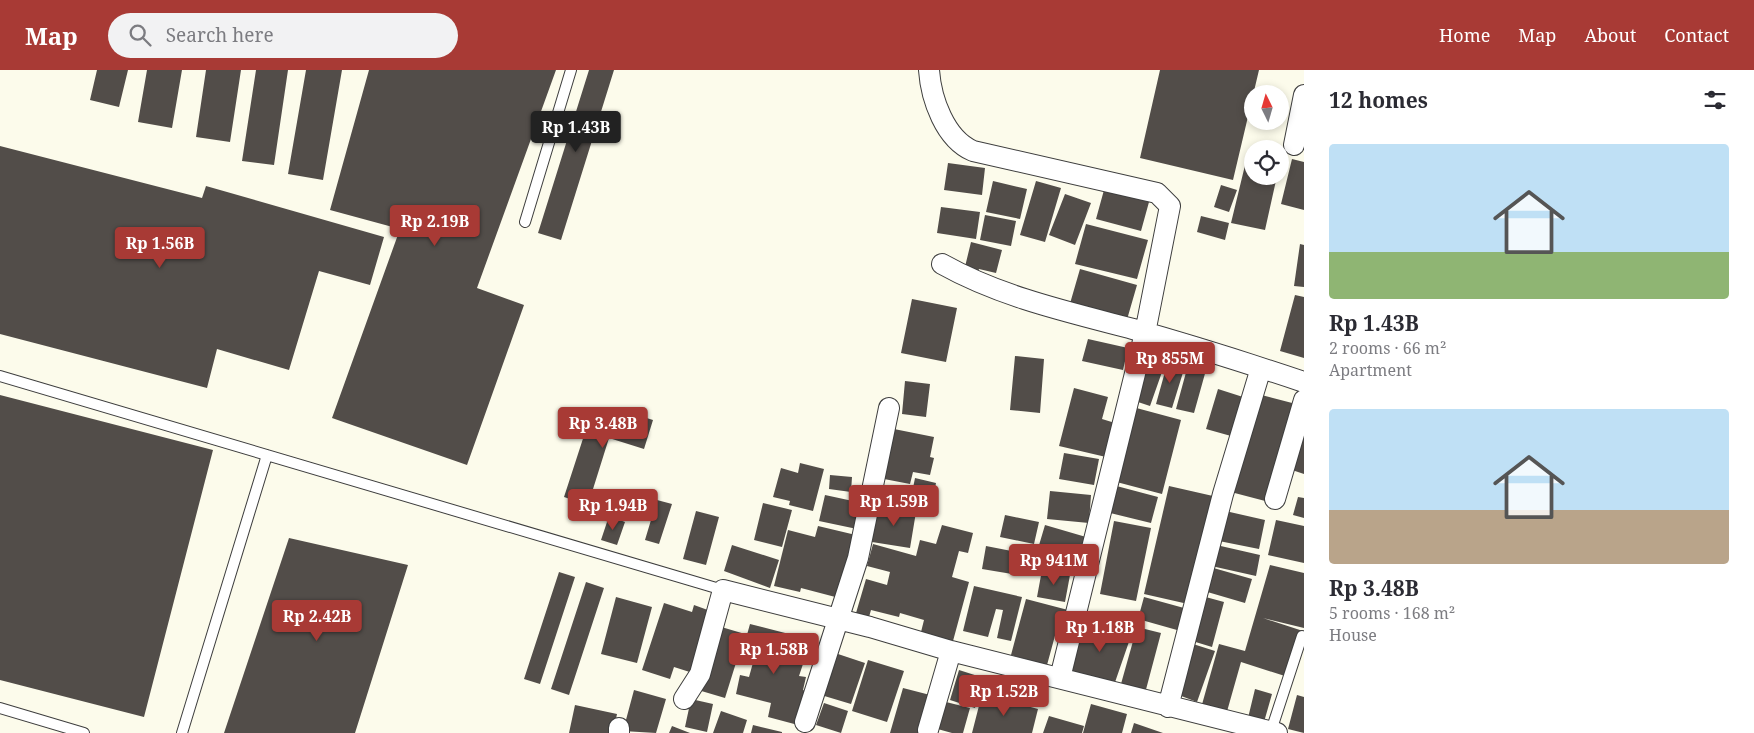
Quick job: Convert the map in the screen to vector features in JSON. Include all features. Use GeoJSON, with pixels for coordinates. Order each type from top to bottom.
{"type":"FeatureCollection","features":[{"type":"Feature","properties":{"kind":"street"},"geometry":{"type":"LineString","coordinates":[[930,70],[932,90],[942,115],[954,138],[962,146],[973,151],[1134,186],[1157,193],[1168,203],[1170,211],[1145,332],[1060,678]]}},
{"type":"Feature","properties":{"kind":"street"},"geometry":{"type":"LineString","coordinates":[[1294,145],[1304,95]]}},
{"type":"Feature","properties":{"kind":"street"},"geometry":{"type":"LineString","coordinates":[[942,264],[970,279],[1036,303],[1145,332],[1304,382]]}},
{"type":"Feature","properties":{"kind":"street"},"geometry":{"type":"LineString","coordinates":[[1168,707],[1223,494],[1261,368]]}},
{"type":"Feature","properties":{"kind":"street"},"geometry":{"type":"LineString","coordinates":[[1275,500],[1304,400]]}},
{"type":"Feature","properties":{"kind":"street"},"geometry":{"type":"LineString","coordinates":[[805,722],[858,558],[889,408]]}},
{"type":"Feature","properties":{"kind":"street"},"geometry":{"type":"LineString","coordinates":[[684,699],[700,674],[724,590],[838,618],[951,651],[1168,707],[1274,732]]}},
{"type":"Feature","properties":{"kind":"street"},"geometry":{"type":"LineString","coordinates":[[928,730],[951,651]]}},
{"type":"Feature","properties":{"kind":"lane"},"geometry":{"type":"LineString","coordinates":[[525,222],[571,70]]}},
{"type":"Feature","properties":{"kind":"lane"},"geometry":{"type":"LineString","coordinates":[[0,376],[724,590]]}},
{"type":"Feature","properties":{"kind":"lane"},"geometry":{"type":"LineString","coordinates":[[182,733],[267,455]]}},
{"type":"Feature","properties":{"kind":"lane"},"geometry":{"type":"LineString","coordinates":[[1274,732],[1302,636]]}},
{"type":"Feature","properties":{"kind":"lane"},"geometry":{"type":"LineString","coordinates":[[0,708],[84,733]]}},
{"type":"Feature","properties":{"kind":"building"},"geometry":{"type":"Polygon","coordinates":[[[97,70],[128,70],[119,107],[90,100],[97,70]]]}},
{"type":"Feature","properties":{"kind":"building"},"geometry":{"type":"Polygon","coordinates":[[[147,70],[182,70],[172,128],[138,122],[147,70]]]}},
{"type":"Feature","properties":{"kind":"building"},"geometry":{"type":"Polygon","coordinates":[[[206,70],[241,70],[230,142],[196,137],[206,70]]]}},
{"type":"Feature","properties":{"kind":"building"},"geometry":{"type":"Polygon","coordinates":[[[256,70],[288,70],[274,165],[242,161],[256,70]]]}},
{"type":"Feature","properties":{"kind":"building"},"geometry":{"type":"Polygon","coordinates":[[[306,70],[342,70],[323,180],[288,174],[306,70]]]}},
{"type":"Feature","properties":{"kind":"building"},"geometry":{"type":"Polygon","coordinates":[[[369,70],[556,70],[477,288],[524,305],[467,465],[332,418],[400,229],[330,210],[369,70]]]}},
{"type":"Feature","properties":{"kind":"building"},"geometry":{"type":"Polygon","coordinates":[[[589,70],[614,70],[561,240],[538,233],[589,70]]]}},
{"type":"Feature","properties":{"kind":"building"},"geometry":{"type":"Polygon","coordinates":[[[1160,70],[1259,70],[1255,85],[1244,85],[1245,130],[1233,180],[1140,158],[1160,70]]]}},
{"type":"Feature","properties":{"kind":"building"},"geometry":{"type":"Polygon","coordinates":[[[0,146],[202,198],[206,186],[384,237],[370,285],[319,271],[289,370],[217,349],[207,388],[0,334],[0,146]]]}},
{"type":"Feature","properties":{"kind":"building"},"geometry":{"type":"Polygon","coordinates":[[[1292,159],[1304,162],[1304,210],[1281,204],[1286,185],[1289,185],[1289,171],[1292,159]]]}},
{"type":"Feature","properties":{"kind":"building"},"geometry":{"type":"Polygon","coordinates":[[[948,163],[985,168],[982,195],[944,190],[948,163]]]}},
{"type":"Feature","properties":{"kind":"building"},"geometry":{"type":"Polygon","coordinates":[[[1244,169],[1244,185],[1275,185],[1265,230],[1231,223],[1244,169]]]}},
{"type":"Feature","properties":{"kind":"building"},"geometry":{"type":"Polygon","coordinates":[[[993,181],[1027,189],[1020,219],[986,212],[993,181]]]}},
{"type":"Feature","properties":{"kind":"building"},"geometry":{"type":"Polygon","coordinates":[[[1036,181],[1061,188],[1045,242],[1020,235],[1036,181]]]}},
{"type":"Feature","properties":{"kind":"building"},"geometry":{"type":"Polygon","coordinates":[[[1221,185],[1237,190],[1229,212],[1214,207],[1221,185]]]}},
{"type":"Feature","properties":{"kind":"building"},"geometry":{"type":"Polygon","coordinates":[[[1104,190],[1149,202],[1141,231],[1096,219],[1104,190]]]}},
{"type":"Feature","properties":{"kind":"building"},"geometry":{"type":"Polygon","coordinates":[[[1065,194],[1091,203],[1075,245],[1049,235],[1065,194]]]}},
{"type":"Feature","properties":{"kind":"building"},"geometry":{"type":"Polygon","coordinates":[[[941,207],[980,212],[976,239],[937,233],[941,207]]]}},
{"type":"Feature","properties":{"kind":"building"},"geometry":{"type":"Polygon","coordinates":[[[985,215],[1016,221],[1011,246],[980,240],[985,215]]]}},
{"type":"Feature","properties":{"kind":"building"},"geometry":{"type":"Polygon","coordinates":[[[1201,216],[1229,223],[1225,240],[1197,232],[1201,216]]]}},
{"type":"Feature","properties":{"kind":"building"},"geometry":{"type":"Polygon","coordinates":[[[1086,224],[1148,240],[1137,279],[1075,264],[1086,224]]]}},
{"type":"Feature","properties":{"kind":"building"},"geometry":{"type":"Polygon","coordinates":[[[971,242],[1002,250],[996,273],[979,269],[976,278],[963,275],[971,242]]]}},
{"type":"Feature","properties":{"kind":"building"},"geometry":{"type":"Polygon","coordinates":[[[1300,244],[1304,245],[1304,287],[1294,286],[1300,244]]]}},
{"type":"Feature","properties":{"kind":"building"},"geometry":{"type":"Polygon","coordinates":[[[1080,269],[1137,285],[1126,323],[1069,307],[1080,269]]]}},
{"type":"Feature","properties":{"kind":"building"},"geometry":{"type":"Polygon","coordinates":[[[1295,295],[1304,297],[1304,358],[1280,351],[1295,295]]]}},
{"type":"Feature","properties":{"kind":"building"},"geometry":{"type":"Polygon","coordinates":[[[912,299],[957,308],[946,362],[901,353],[912,299]]]}},
{"type":"Feature","properties":{"kind":"building"},"geometry":{"type":"Polygon","coordinates":[[[1088,339],[1128,348],[1123,370],[1082,361],[1088,339]]]}},
{"type":"Feature","properties":{"kind":"building"},"geometry":{"type":"Polygon","coordinates":[[[1149,349],[1168,355],[1150,406],[1132,400],[1149,349]]]}},
{"type":"Feature","properties":{"kind":"building"},"geometry":{"type":"Polygon","coordinates":[[[1015,356],[1044,359],[1040,413],[1010,410],[1015,356]]]}},
{"type":"Feature","properties":{"kind":"building"},"geometry":{"type":"Polygon","coordinates":[[[1168,361],[1185,366],[1172,408],[1156,404],[1168,361]]]}},
{"type":"Feature","properties":{"kind":"building"},"geometry":{"type":"Polygon","coordinates":[[[1188,365],[1206,370],[1194,413],[1176,409],[1188,365]]]}},
{"type":"Feature","properties":{"kind":"building"},"geometry":{"type":"Polygon","coordinates":[[[905,381],[930,384],[926,417],[902,414],[905,381]]]}},
{"type":"Feature","properties":{"kind":"building"},"geometry":{"type":"Polygon","coordinates":[[[1074,388],[1108,397],[1102,419],[1115,423],[1106,457],[1059,446],[1074,388]]]}},
{"type":"Feature","properties":{"kind":"building"},"geometry":{"type":"Polygon","coordinates":[[[1218,389],[1243,397],[1231,436],[1206,429],[1218,389]]]}},
{"type":"Feature","properties":{"kind":"building"},"geometry":{"type":"Polygon","coordinates":[[[1254,393],[1296,404],[1269,502],[1227,491],[1254,393]]]}},
{"type":"Feature","properties":{"kind":"building"},"geometry":{"type":"Polygon","coordinates":[[[0,395],[213,450],[144,717],[0,680],[0,395]]]}},
{"type":"Feature","properties":{"kind":"building"},"geometry":{"type":"Polygon","coordinates":[[[1129,406],[1181,420],[1162,494],[1109,480],[1129,406]]]}},
{"type":"Feature","properties":{"kind":"building"},"geometry":{"type":"Polygon","coordinates":[[[618,409],[653,420],[644,449],[609,438],[588,505],[564,497],[591,414],[614,422],[618,409]]]}},
{"type":"Feature","properties":{"kind":"building"},"geometry":{"type":"Polygon","coordinates":[[[1304,421],[1304,474],[1289,469],[1304,421]]]}},
{"type":"Feature","properties":{"kind":"building"},"geometry":{"type":"Polygon","coordinates":[[[894,429],[934,437],[930,457],[934,458],[930,475],[913,472],[910,484],[884,479],[894,429]]]}},
{"type":"Feature","properties":{"kind":"building"},"geometry":{"type":"Polygon","coordinates":[[[1064,453],[1099,459],[1094,485],[1059,479],[1064,453]]]}},
{"type":"Feature","properties":{"kind":"building"},"geometry":{"type":"Polygon","coordinates":[[[800,463],[824,469],[813,511],[789,505],[790,501],[773,497],[781,468],[798,473],[800,463]]]}},
{"type":"Feature","properties":{"kind":"building"},"geometry":{"type":"Polygon","coordinates":[[[830,475],[852,477],[851,492],[829,489],[830,475]]]}},
{"type":"Feature","properties":{"kind":"building"},"geometry":{"type":"Polygon","coordinates":[[[915,478],[936,483],[931,507],[910,503],[915,478]]]}},
{"type":"Feature","properties":{"kind":"building"},"geometry":{"type":"Polygon","coordinates":[[[1109,484],[1158,497],[1151,523],[1102,511],[1109,484]]]}},
{"type":"Feature","properties":{"kind":"building"},"geometry":{"type":"Polygon","coordinates":[[[1169,486],[1213,496],[1188,604],[1144,594],[1169,486]]]}},
{"type":"Feature","properties":{"kind":"building"},"geometry":{"type":"Polygon","coordinates":[[[1050,491],[1091,495],[1089,523],[1047,519],[1050,491]]]}},
{"type":"Feature","properties":{"kind":"building"},"geometry":{"type":"Polygon","coordinates":[[[825,495],[862,503],[857,529],[819,521],[825,495]]]}},
{"type":"Feature","properties":{"kind":"building"},"geometry":{"type":"Polygon","coordinates":[[[1298,497],[1304,498],[1304,518],[1293,515],[1298,497]]]}},
{"type":"Feature","properties":{"kind":"building"},"geometry":{"type":"Polygon","coordinates":[[[657,500],[672,504],[659,544],[645,540],[657,500]]]}},
{"type":"Feature","properties":{"kind":"building"},"geometry":{"type":"Polygon","coordinates":[[[763,503],[792,510],[782,547],[754,540],[763,503]]]}},
{"type":"Feature","properties":{"kind":"building"},"geometry":{"type":"Polygon","coordinates":[[[878,506],[916,512],[910,548],[872,542],[878,506]]]}},
{"type":"Feature","properties":{"kind":"building"},"geometry":{"type":"Polygon","coordinates":[[[1221,510],[1265,520],[1259,549],[1214,540],[1221,510]]]}},
{"type":"Feature","properties":{"kind":"building"},"geometry":{"type":"Polygon","coordinates":[[[696,511],[719,517],[706,565],[683,559],[696,511]]]}},
{"type":"Feature","properties":{"kind":"building"},"geometry":{"type":"Polygon","coordinates":[[[1005,515],[1039,522],[1034,544],[1000,537],[1005,515]]]}},
{"type":"Feature","properties":{"kind":"building"},"geometry":{"type":"Polygon","coordinates":[[[609,516],[625,522],[617,545],[601,540],[609,516]]]}},
{"type":"Feature","properties":{"kind":"building"},"geometry":{"type":"Polygon","coordinates":[[[1276,520],[1304,526],[1304,563],[1268,555],[1276,520]]]}},
{"type":"Feature","properties":{"kind":"building"},"geometry":{"type":"Polygon","coordinates":[[[1114,521],[1151,528],[1136,601],[1100,594],[1114,521]]]}},
{"type":"Feature","properties":{"kind":"building"},"geometry":{"type":"Polygon","coordinates":[[[942,525],[973,533],[968,553],[959,551],[952,577],[969,582],[953,641],[921,632],[924,620],[900,613],[899,617],[871,610],[869,617],[856,613],[866,579],[887,585],[890,572],[867,566],[873,544],[916,556],[920,540],[936,544],[942,525]]]}},
{"type":"Feature","properties":{"kind":"building"},"geometry":{"type":"Polygon","coordinates":[[[1045,525],[1086,537],[1075,574],[1034,562],[1045,525]]]}},
{"type":"Feature","properties":{"kind":"building"},"geometry":{"type":"Polygon","coordinates":[[[818,526],[860,536],[843,599],[801,588],[800,592],[774,586],[788,530],[815,537],[818,526]]]}},
{"type":"Feature","properties":{"kind":"building"},"geometry":{"type":"Polygon","coordinates":[[[289,538],[408,565],[355,733],[224,733],[289,538]]]}},
{"type":"Feature","properties":{"kind":"building"},"geometry":{"type":"Polygon","coordinates":[[[1212,544],[1260,555],[1256,576],[1207,565],[1212,544]]]}},
{"type":"Feature","properties":{"kind":"building"},"geometry":{"type":"Polygon","coordinates":[[[732,545],[779,560],[770,588],[724,571],[732,545]]]}},
{"type":"Feature","properties":{"kind":"building"},"geometry":{"type":"Polygon","coordinates":[[[986,546],[1022,553],[1018,575],[982,569],[986,546]]]}},
{"type":"Feature","properties":{"kind":"building"},"geometry":{"type":"Polygon","coordinates":[[[1270,565],[1304,573],[1304,628],[1263,618],[1303,631],[1288,677],[1241,662],[1226,715],[1201,708],[1219,644],[1245,651],[1270,565]]]}},
{"type":"Feature","properties":{"kind":"building"},"geometry":{"type":"Polygon","coordinates":[[[1210,567],[1252,579],[1245,603],[1204,591],[1210,567]]]}},
{"type":"Feature","properties":{"kind":"building"},"geometry":{"type":"Polygon","coordinates":[[[1042,570],[1070,575],[1065,602],[1037,597],[1042,570]]]}},
{"type":"Feature","properties":{"kind":"building"},"geometry":{"type":"Polygon","coordinates":[[[559,572],[575,577],[540,684],[524,679],[559,572]]]}},
{"type":"Feature","properties":{"kind":"building"},"geometry":{"type":"Polygon","coordinates":[[[586,582],[604,588],[569,695],[551,689],[586,582]]]}},
{"type":"Feature","properties":{"kind":"building"},"geometry":{"type":"Polygon","coordinates":[[[974,586],[1022,597],[1011,641],[997,638],[1003,610],[996,609],[988,637],[963,631],[974,586]]]}},
{"type":"Feature","properties":{"kind":"building"},"geometry":{"type":"Polygon","coordinates":[[[1202,596],[1224,602],[1212,647],[1189,640],[1202,596]]]}},
{"type":"Feature","properties":{"kind":"building"},"geometry":{"type":"Polygon","coordinates":[[[616,597],[652,607],[637,663],[601,654],[616,597]]]}},
{"type":"Feature","properties":{"kind":"building"},"geometry":{"type":"Polygon","coordinates":[[[1144,597],[1184,608],[1177,630],[1138,619],[1144,597]]]}},
{"type":"Feature","properties":{"kind":"building"},"geometry":{"type":"Polygon","coordinates":[[[1026,599],[1068,610],[1062,634],[1056,632],[1047,665],[1011,655],[1026,599]]]}},
{"type":"Feature","properties":{"kind":"building"},"geometry":{"type":"Polygon","coordinates":[[[664,603],[692,612],[694,605],[716,613],[696,674],[674,667],[670,679],[642,670],[664,603]]]}},
{"type":"Feature","properties":{"kind":"building"},"geometry":{"type":"Polygon","coordinates":[[[1088,618],[1132,633],[1113,688],[1068,673],[1088,618]]]}},
{"type":"Feature","properties":{"kind":"building"},"geometry":{"type":"Polygon","coordinates":[[[750,624],[789,634],[783,658],[803,664],[799,676],[806,677],[803,690],[807,692],[798,725],[768,717],[771,703],[736,694],[740,675],[749,677],[756,652],[743,649],[750,624]]]}},
{"type":"Feature","properties":{"kind":"building"},"geometry":{"type":"Polygon","coordinates":[[[718,626],[745,634],[725,698],[698,690],[718,626]]]}},
{"type":"Feature","properties":{"kind":"building"},"geometry":{"type":"Polygon","coordinates":[[[1137,627],[1161,633],[1144,697],[1119,691],[1137,627]]]}},
{"type":"Feature","properties":{"kind":"building"},"geometry":{"type":"Polygon","coordinates":[[[1193,644],[1215,651],[1197,702],[1176,694],[1193,644]]]}},
{"type":"Feature","properties":{"kind":"building"},"geometry":{"type":"Polygon","coordinates":[[[835,653],[865,663],[851,704],[821,695],[835,653]]]}},
{"type":"Feature","properties":{"kind":"building"},"geometry":{"type":"Polygon","coordinates":[[[868,660],[904,671],[887,722],[852,711],[868,660]]]}},
{"type":"Feature","properties":{"kind":"building"},"geometry":{"type":"Polygon","coordinates":[[[959,670],[984,678],[975,708],[950,700],[959,670]]]}},
{"type":"Feature","properties":{"kind":"building"},"geometry":{"type":"Polygon","coordinates":[[[903,688],[934,696],[923,733],[890,733],[903,688]]]}},
{"type":"Feature","properties":{"kind":"building"},"geometry":{"type":"Polygon","coordinates":[[[1255,689],[1272,694],[1264,722],[1248,718],[1255,689]]]}},
{"type":"Feature","properties":{"kind":"building"},"geometry":{"type":"Polygon","coordinates":[[[634,690],[666,699],[656,733],[623,731],[634,690]]]}},
{"type":"Feature","properties":{"kind":"building"},"geometry":{"type":"Polygon","coordinates":[[[982,694],[1038,709],[1032,733],[972,733],[982,694]]]}},
{"type":"Feature","properties":{"kind":"building"},"geometry":{"type":"Polygon","coordinates":[[[1297,695],[1304,697],[1304,733],[1288,729],[1297,695]]]}},
{"type":"Feature","properties":{"kind":"building"},"geometry":{"type":"Polygon","coordinates":[[[691,699],[713,704],[707,732],[685,727],[691,699]]]}},
{"type":"Feature","properties":{"kind":"building"},"geometry":{"type":"Polygon","coordinates":[[[942,701],[970,708],[963,733],[952,733],[934,728],[942,701]]]}},
{"type":"Feature","properties":{"kind":"building"},"geometry":{"type":"Polygon","coordinates":[[[824,703],[848,711],[841,733],[816,725],[824,703]]]}},
{"type":"Feature","properties":{"kind":"building"},"geometry":{"type":"Polygon","coordinates":[[[1091,704],[1127,714],[1122,733],[1083,733],[1091,704]]]}},
{"type":"Feature","properties":{"kind":"building"},"geometry":{"type":"Polygon","coordinates":[[[575,705],[617,714],[613,733],[569,733],[575,705]]]}},
{"type":"Feature","properties":{"kind":"building"},"geometry":{"type":"Polygon","coordinates":[[[721,711],[747,720],[743,733],[713,733],[721,711]]]}},
{"type":"Feature","properties":{"kind":"building"},"geometry":{"type":"Polygon","coordinates":[[[1049,716],[1084,726],[1082,733],[1043,733],[1049,716]]]}},
{"type":"Feature","properties":{"kind":"building"},"geometry":{"type":"Polygon","coordinates":[[[1134,723],[1163,733],[1131,733],[1134,723]]]}},
{"type":"Feature","properties":{"kind":"building"},"geometry":{"type":"Polygon","coordinates":[[[753,725],[782,732],[782,733],[751,733],[753,725]]]}},
{"type":"Feature","properties":{"kind":"building"},"geometry":{"type":"Polygon","coordinates":[[[672,726],[690,733],[669,733],[672,726]]]}}]}
